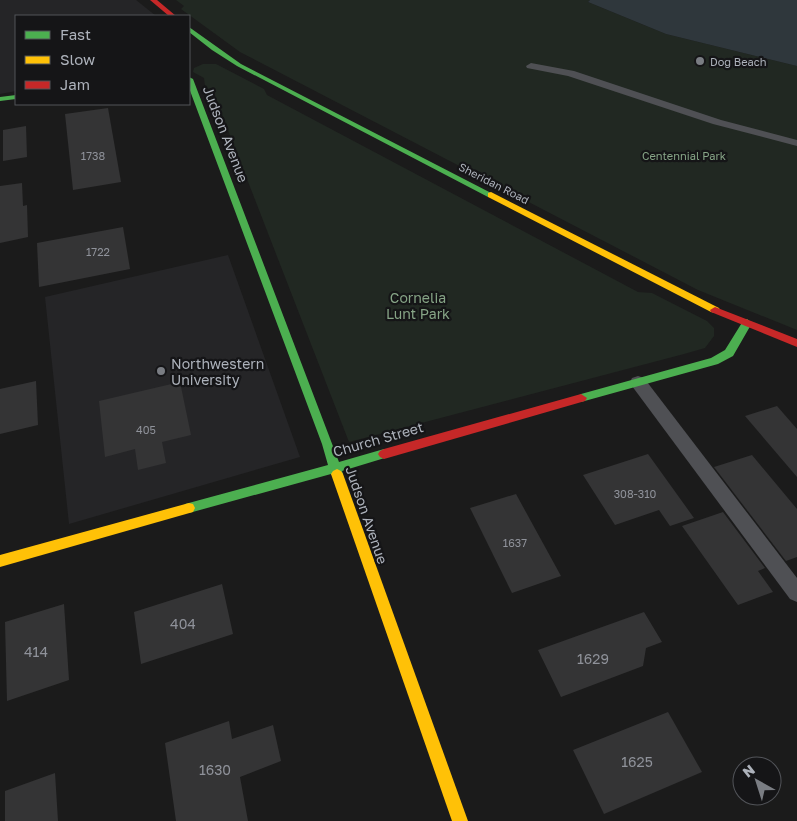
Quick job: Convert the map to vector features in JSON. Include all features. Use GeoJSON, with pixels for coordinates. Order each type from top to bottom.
{"type":"FeatureCollection","features":[{"type":"Feature","properties":{"kind":"street"},"geometry":{"type":"LineString","coordinates":[[152,0],[172,15]]}},
{"type":"Feature","properties":{"kind":"street","name":"Sheridan Road"},"geometry":{"type":"LineString","coordinates":[[190,30],[214,49],[239,65],[646,276],[720,312],[797,343]]}},
{"type":"Feature","properties":{"kind":"street"},"geometry":{"type":"LineString","coordinates":[[200,56],[214,49]]}},
{"type":"Feature","properties":{"kind":"street","name":"Judson Avenue"},"geometry":{"type":"LineString","coordinates":[[190,82],[328,444],[334,466],[460,821]]}},
{"type":"Feature","properties":{"kind":"street"},"geometry":{"type":"LineString","coordinates":[[0,99],[15,97]]}},
{"type":"Feature","properties":{"kind":"street","name":"Church Street"},"geometry":{"type":"LineString","coordinates":[[0,561],[714,361],[729,353],[746,323]]}},
{"type":"Feature","properties":{"kind":"lane"},"geometry":{"type":"LineString","coordinates":[[531,66],[570,73],[717,122],[797,142]]}},
{"type":"Feature","properties":{"kind":"lane"},"geometry":{"type":"LineString","coordinates":[[638,382],[797,593]]}},
{"type":"Feature","properties":{"kind":"shaded area"},"geometry":{"type":"Polygon","coordinates":[[[0,0],[136,0],[155,15],[15,15],[15,91],[0,94],[0,0]]]}},
{"type":"Feature","properties":{"kind":"shaded area"},"geometry":{"type":"Polygon","coordinates":[[[590,0],[797,0],[797,66],[666,34],[588,2],[590,0]]]}},
{"type":"Feature","properties":{"kind":"shaded area","name":"Northwestern University"},"geometry":{"type":"Polygon","coordinates":[[[228,255],[300,457],[69,524],[45,297],[228,255]]]}},
{"type":"Feature","properties":{"kind":"green space","name":"Centennial Park"},"geometry":{"type":"Polygon","coordinates":[[[176,0],[590,0],[588,2],[666,34],[797,66],[797,330],[698,290],[240,52],[181,9],[184,6],[176,0]]]}},
{"type":"Feature","properties":{"kind":"green space","name":"Cornelia Lunt Park"},"geometry":{"type":"Polygon","coordinates":[[[203,64],[216,64],[264,89],[267,95],[638,292],[652,293],[707,321],[714,328],[714,336],[705,348],[349,442],[214,94],[205,86],[204,78],[193,72],[194,68],[203,64]]]}},
{"type":"Feature","properties":{"kind":"building"},"geometry":{"type":"Polygon","coordinates":[[[108,108],[121,182],[73,190],[65,114],[108,108]]]}},
{"type":"Feature","properties":{"kind":"building"},"geometry":{"type":"Polygon","coordinates":[[[26,126],[27,157],[3,161],[3,130],[26,126]]]}},
{"type":"Feature","properties":{"kind":"building"},"geometry":{"type":"Polygon","coordinates":[[[22,183],[23,206],[27,205],[28,237],[0,243],[0,186],[22,183]]]}},
{"type":"Feature","properties":{"kind":"building"},"geometry":{"type":"Polygon","coordinates":[[[123,227],[130,269],[39,287],[37,243],[123,227]]]}},
{"type":"Feature","properties":{"kind":"building"},"geometry":{"type":"Polygon","coordinates":[[[36,381],[38,425],[0,434],[0,389],[36,381]]]}},
{"type":"Feature","properties":{"kind":"building"},"geometry":{"type":"Polygon","coordinates":[[[180,382],[191,435],[162,442],[166,463],[138,470],[135,449],[105,457],[99,401],[180,382]]]}},
{"type":"Feature","properties":{"kind":"building"},"geometry":{"type":"Polygon","coordinates":[[[777,406],[797,429],[797,477],[745,416],[777,406]]]}},
{"type":"Feature","properties":{"kind":"building"},"geometry":{"type":"Polygon","coordinates":[[[648,454],[694,518],[670,526],[659,510],[615,525],[583,475],[648,454]]]}},
{"type":"Feature","properties":{"kind":"building"},"geometry":{"type":"Polygon","coordinates":[[[752,455],[797,509],[797,557],[786,561],[714,467],[752,455]]]}},
{"type":"Feature","properties":{"kind":"building"},"geometry":{"type":"Polygon","coordinates":[[[516,494],[561,576],[512,593],[470,508],[516,494]]]}},
{"type":"Feature","properties":{"kind":"building"},"geometry":{"type":"Polygon","coordinates":[[[723,512],[765,568],[758,571],[773,592],[738,605],[682,526],[723,512]]]}},
{"type":"Feature","properties":{"kind":"building"},"geometry":{"type":"Polygon","coordinates":[[[222,584],[233,634],[141,664],[134,612],[222,584]]]}},
{"type":"Feature","properties":{"kind":"building"},"geometry":{"type":"Polygon","coordinates":[[[64,604],[69,680],[7,701],[5,622],[64,604]]]}},
{"type":"Feature","properties":{"kind":"building"},"geometry":{"type":"Polygon","coordinates":[[[644,612],[662,642],[646,648],[643,666],[561,697],[538,650],[644,612]]]}},
{"type":"Feature","properties":{"kind":"building"},"geometry":{"type":"Polygon","coordinates":[[[668,712],[702,772],[604,814],[573,750],[668,712]]]}},
{"type":"Feature","properties":{"kind":"building"},"geometry":{"type":"Polygon","coordinates":[[[229,721],[232,739],[273,725],[281,761],[240,777],[248,821],[176,821],[165,743],[229,721]]]}},
{"type":"Feature","properties":{"kind":"building"},"geometry":{"type":"Polygon","coordinates":[[[55,773],[58,821],[5,821],[5,791],[55,773]]]}},
{"type":"Feature","properties":{"kind":"traffic: fast"},"geometry":{"type":"LineString","coordinates":[[190,30],[214,49],[239,65],[491,195]]}},
{"type":"Feature","properties":{"kind":"traffic: fast"},"geometry":{"type":"LineString","coordinates":[[190,82],[328,444],[337,474]]}},
{"type":"Feature","properties":{"kind":"traffic: fast"},"geometry":{"type":"LineString","coordinates":[[0,99],[15,97]]}},
{"type":"Feature","properties":{"kind":"traffic: fast"},"geometry":{"type":"LineString","coordinates":[[581,398],[714,361],[729,353],[747,323]]}},
{"type":"Feature","properties":{"kind":"traffic: fast"},"geometry":{"type":"LineString","coordinates":[[189,508],[384,454]]}},
{"type":"Feature","properties":{"kind":"traffic: slow"},"geometry":{"type":"LineString","coordinates":[[491,195],[715,310]]}},
{"type":"Feature","properties":{"kind":"traffic: slow"},"geometry":{"type":"LineString","coordinates":[[337,474],[460,821]]}},
{"type":"Feature","properties":{"kind":"traffic: slow"},"geometry":{"type":"LineString","coordinates":[[0,561],[189,508]]}},
{"type":"Feature","properties":{"kind":"traffic: jam"},"geometry":{"type":"LineString","coordinates":[[153,0],[172,15]]}},
{"type":"Feature","properties":{"kind":"traffic: jam"},"geometry":{"type":"LineString","coordinates":[[715,310],[797,343]]}},
{"type":"Feature","properties":{"kind":"traffic: jam"},"geometry":{"type":"LineString","coordinates":[[384,454],[581,398]]}},
{"type":"Feature","properties":{"kind":"place","name":"Dog Beach"},"geometry":{"type":"Point","coordinates":[700,61]}},
{"type":"Feature","properties":{"kind":"place","name":"Northwestern University"},"geometry":{"type":"Point","coordinates":[161,371]}}]}
